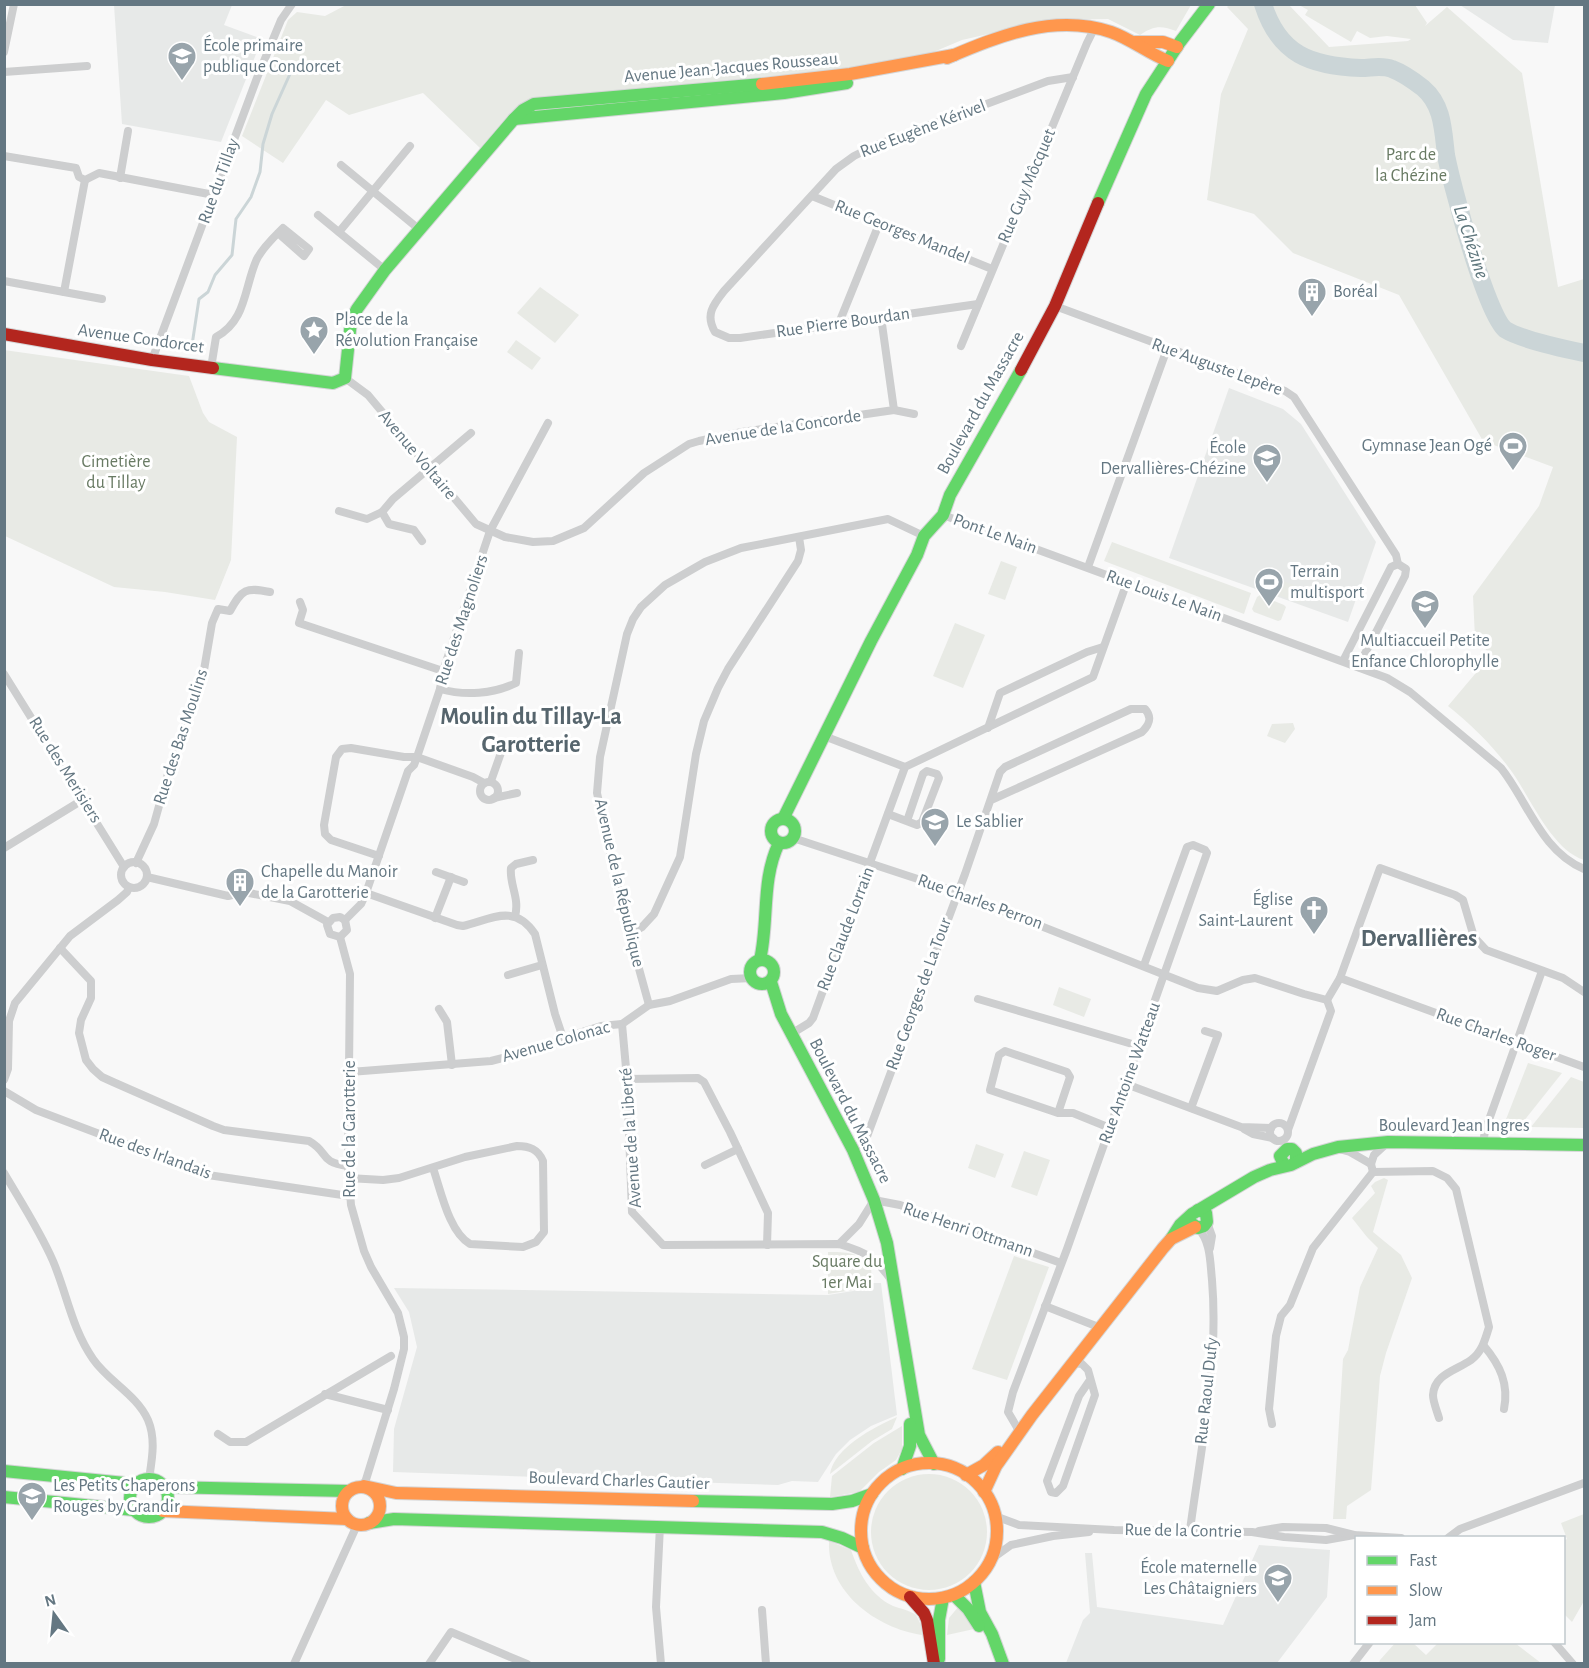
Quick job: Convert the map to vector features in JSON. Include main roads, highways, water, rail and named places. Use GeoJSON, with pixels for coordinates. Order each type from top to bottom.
{"type":"FeatureCollection","features":[{"type":"Feature","properties":{"kind":"main road","name":"Boulevard du Massacre"},"geometry":{"type":"LineString","coordinates":[[783,819],[870,641],[917,555],[924,536],[943,515],[950,495],[1012,388],[1055,306],[1134,118],[1149,89],[1209,4]]}},
{"type":"Feature","properties":{"kind":"main road","name":"Avenue Jean-Jacques Rousseau"},"geometry":{"type":"LineString","coordinates":[[273,377],[333,383],[345,378],[351,321],[385,270],[514,119],[534,104],[848,76],[909,66],[954,55],[1035,27],[1064,24],[1095,27],[1135,42],[1152,56],[1168,62]]}},
{"type":"Feature","properties":{"kind":"main road","name":"Avenue Jean-Jacques Rousseau"},"geometry":{"type":"LineString","coordinates":[[1135,42],[1163,42],[1177,47]]}},
{"type":"Feature","properties":{"kind":"main road","name":"Avenue Condorcet"},"geometry":{"type":"LineString","coordinates":[[4,334],[152,360],[273,377]]}},
{"type":"Feature","properties":{"kind":"main road"},"geometry":{"type":"LineString","coordinates":[[783,819],[790,822],[795,831],[793,838],[788,842],[779,843],[772,837],[771,828],[774,823],[783,819]]}},
{"type":"Feature","properties":{"kind":"main road"},"geometry":{"type":"LineString","coordinates":[[760,960],[770,963],[774,968],[774,976],[771,982],[760,985],[752,978],[751,967],[760,960],[764,943],[767,886],[773,854],[779,843]]}},
{"type":"Feature","properties":{"kind":"main road","name":"Boulevard du Massacre"},"geometry":{"type":"LineString","coordinates":[[771,982],[774,998],[791,1034],[853,1150],[874,1200],[887,1243],[919,1435],[934,1464]]}},
{"type":"Feature","properties":{"kind":"main road","name":"Boulevard Jean Ingres"},"geometry":{"type":"LineString","coordinates":[[984,1492],[996,1466],[1032,1415],[1172,1239],[1176,1230],[1200,1220],[1220,1198],[1288,1156],[1388,1142],[1483,1143],[1583,1148]]}},
{"type":"Feature","properties":{"kind":"main road","name":"Boulevard du Massacre"},"geometry":{"type":"LineString","coordinates":[[902,1469],[908,1455],[911,1436],[906,1366]]}},
{"type":"Feature","properties":{"kind":"main road","name":"Boulevard Jean Ingres"},"geometry":{"type":"LineString","coordinates":[[966,1475],[990,1461],[1032,1415]]}},
{"type":"Feature","properties":{"kind":"main road"},"geometry":{"type":"LineString","coordinates":[[934,1464],[954,1468],[966,1475],[984,1492],[995,1516],[996,1538],[990,1560],[974,1582],[948,1596],[921,1599],[894,1590],[880,1579],[869,1565],[863,1548],[862,1520],[873,1494],[888,1478],[902,1469],[934,1464]]}},
{"type":"Feature","properties":{"kind":"main road"},"geometry":{"type":"LineString","coordinates":[[4,1471],[135,1484],[149,1479],[156,1480],[164,1487],[168,1499],[163,1511]]}},
{"type":"Feature","properties":{"kind":"main road"},"geometry":{"type":"LineString","coordinates":[[134,1510],[130,1496],[135,1484]]}},
{"type":"Feature","properties":{"kind":"main road"},"geometry":{"type":"LineString","coordinates":[[164,1487],[329,1492],[349,1491],[364,1486],[373,1490],[381,1503],[379,1513],[358,1522]]}},
{"type":"Feature","properties":{"kind":"main road","name":"Boulevard Charles Gautier"},"geometry":{"type":"LineString","coordinates":[[364,1486],[396,1493],[790,1504],[841,1503],[873,1494]]}},
{"type":"Feature","properties":{"kind":"main road"},"geometry":{"type":"LineString","coordinates":[[349,1491],[342,1504],[358,1522]]}},
{"type":"Feature","properties":{"kind":"main road"},"geometry":{"type":"LineString","coordinates":[[4,1497],[134,1510],[142,1515],[150,1516],[163,1511],[358,1522],[394,1519],[822,1532],[863,1548]]}},
{"type":"Feature","properties":{"kind":"main road"},"geometry":{"type":"LineString","coordinates":[[974,1582],[980,1612],[992,1634],[1002,1664]]}},
{"type":"Feature","properties":{"kind":"main road"},"geometry":{"type":"LineString","coordinates":[[939,1664],[939,1620],[948,1596]]}},
{"type":"Feature","properties":{"kind":"main road"},"geometry":{"type":"LineString","coordinates":[[948,1596],[968,1609],[1002,1664]]}},
{"type":"Feature","properties":{"kind":"main road"},"geometry":{"type":"LineString","coordinates":[[910,1597],[927,1620],[934,1664]]}},
{"type":"Feature","properties":{"kind":"waterway","name":"La Chézine"},"geometry":{"type":"LineString","coordinates":[[1263,4],[1278,35],[1299,54],[1312,60],[1343,67],[1388,68],[1408,77],[1430,95],[1441,119],[1449,170],[1462,219],[1480,276],[1498,320],[1506,330],[1513,334],[1584,353]]}},
{"type":"Feature","properties":{"kind":"waterway"},"geometry":{"type":"LineString","coordinates":[[192,345],[199,299],[208,292],[215,275],[232,255],[236,219],[251,197],[260,172],[263,144],[272,114],[294,65]]}},
{"type":"Feature","properties":{"kind":"place","name":"École primaire publique Condorcet"},"geometry":{"type":"Point","coordinates":[182,82]}},
{"type":"Feature","properties":{"kind":"place","name":"Boréal"},"geometry":{"type":"Point","coordinates":[1312,318]}},
{"type":"Feature","properties":{"kind":"place","name":"Place de la Révolution Française"},"geometry":{"type":"Point","coordinates":[314,356]}},
{"type":"Feature","properties":{"kind":"place","name":"Gymnase Jean Ogé"},"geometry":{"type":"Point","coordinates":[1513,472]}},
{"type":"Feature","properties":{"kind":"place","name":"École Dervallières-Chézine"},"geometry":{"type":"Point","coordinates":[1267,484]}},
{"type":"Feature","properties":{"kind":"place","name":"Terrain multisport"},"geometry":{"type":"Point","coordinates":[1269,608]}},
{"type":"Feature","properties":{"kind":"place","name":"Multiaccueil Petite Enfance Chlorophylle"},"geometry":{"type":"Point","coordinates":[1425,630]}},
{"type":"Feature","properties":{"kind":"place","name":"Le Sablier"},"geometry":{"type":"Point","coordinates":[935,848]}},
{"type":"Feature","properties":{"kind":"place","name":"Chapelle du Manoir de la Garotterie"},"geometry":{"type":"Point","coordinates":[240,908]}},
{"type":"Feature","properties":{"kind":"place","name":"Église Saint-Laurent"},"geometry":{"type":"Point","coordinates":[1314,936]}},
{"type":"Feature","properties":{"kind":"place","name":"Les Petits Chaperons Rouges by Grandir"},"geometry":{"type":"Point","coordinates":[32,1522]}},
{"type":"Feature","properties":{"kind":"place","name":"École maternelle Les Châtaigniers"},"geometry":{"type":"Point","coordinates":[1278,1604]}},
{"type":"Feature","properties":{"kind":"district","name":"Moulin du Tillay-La Garotterie"},"geometry":{"type":"Point","coordinates":[531,731]}},
{"type":"Feature","properties":{"kind":"district","name":"Dervallières"},"geometry":{"type":"Point","coordinates":[1419,939]}},
{"type":"Feature","properties":{"kind":"park label","name":"Parc de la Chézine"},"geometry":{"type":"Point","coordinates":[1411,165]}},
{"type":"Feature","properties":{"kind":"park label","name":"Cimetière du Tillay"},"geometry":{"type":"Point","coordinates":[116,472]}},
{"type":"Feature","properties":{"kind":"park label","name":"Square du 1er Mai"},"geometry":{"type":"Point","coordinates":[847,1272]}}]}
